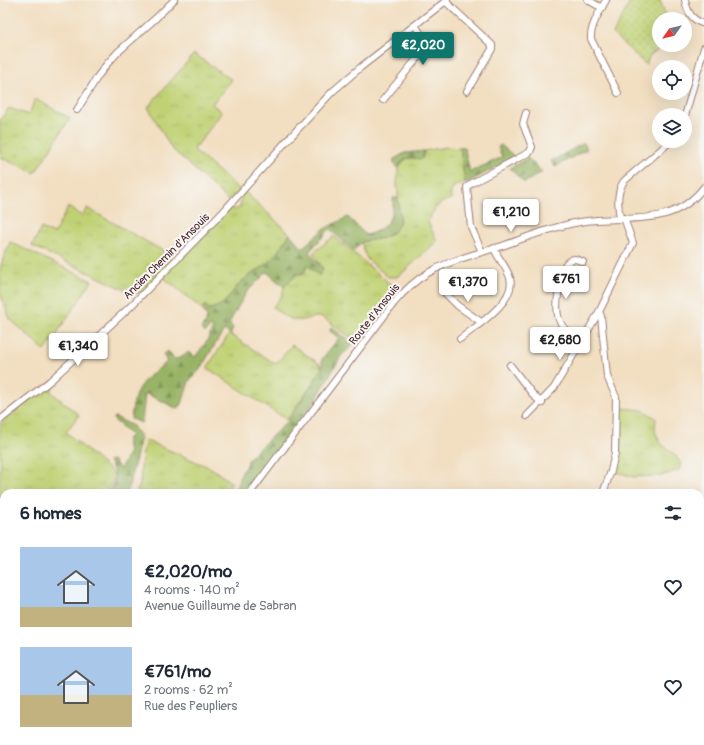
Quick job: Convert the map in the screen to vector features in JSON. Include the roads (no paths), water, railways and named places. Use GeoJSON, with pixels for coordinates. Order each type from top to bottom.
{"type":"FeatureCollection","features":[{"type":"Feature","properties":{"kind":"street"},"geometry":{"type":"LineString","coordinates":[[77,110],[107,64],[174,0]]}},
{"type":"Feature","properties":{"kind":"street"},"geometry":{"type":"LineString","coordinates":[[446,0],[492,45],[492,49],[467,91]]}},
{"type":"Feature","properties":{"kind":"street","name":"Ancien Chemin d'Ansouis"},"geometry":{"type":"LineString","coordinates":[[0,420],[50,381],[132,305],[224,211],[332,92],[361,67],[415,26],[446,0]]}},
{"type":"Feature","properties":{"kind":"street"},"geometry":{"type":"LineString","coordinates":[[588,0],[602,8]]}},
{"type":"Feature","properties":{"kind":"street"},"geometry":{"type":"LineString","coordinates":[[606,0],[590,33],[591,39],[618,93]]}},
{"type":"Feature","properties":{"kind":"street"},"geometry":{"type":"LineString","coordinates":[[685,0],[694,19],[704,24]]}},
{"type":"Feature","properties":{"kind":"street"},"geometry":{"type":"LineString","coordinates":[[383,100],[424,50],[424,39],[415,26]]}},
{"type":"Feature","properties":{"kind":"street"},"geometry":{"type":"LineString","coordinates":[[687,108],[704,48]]}},
{"type":"Feature","properties":{"kind":"street"},"geometry":{"type":"LineString","coordinates":[[482,252],[471,226],[467,188],[478,180],[530,152],[532,147],[523,124],[526,113]]}},
{"type":"Feature","properties":{"kind":"street"},"geometry":{"type":"LineString","coordinates":[[527,416],[542,403],[554,388],[599,312],[633,243],[622,218],[618,197],[620,188],[624,181],[663,148]]}},
{"type":"Feature","properties":{"kind":"street","name":"Route d'Ansouis"},"geometry":{"type":"LineString","coordinates":[[253,489],[394,303],[406,289],[421,278],[436,268],[562,226],[580,222],[651,217],[677,210],[696,197],[704,187]]}},
{"type":"Feature","properties":{"kind":"street"},"geometry":{"type":"LineString","coordinates":[[460,339],[502,304],[508,294],[511,279],[494,248]]}},
{"type":"Feature","properties":{"kind":"street"},"geometry":{"type":"LineString","coordinates":[[583,262],[572,259],[564,266],[556,309],[563,327],[574,335],[583,338]]}},
{"type":"Feature","properties":{"kind":"street"},"geometry":{"type":"LineString","coordinates":[[446,294],[458,306],[481,322]]}},
{"type":"Feature","properties":{"kind":"street"},"geometry":{"type":"LineString","coordinates":[[599,312],[601,316],[607,376],[616,397],[615,453],[611,471],[604,489]]}},
{"type":"Feature","properties":{"kind":"street"},"geometry":{"type":"LineString","coordinates":[[510,365],[534,396],[542,403]]}}]}
